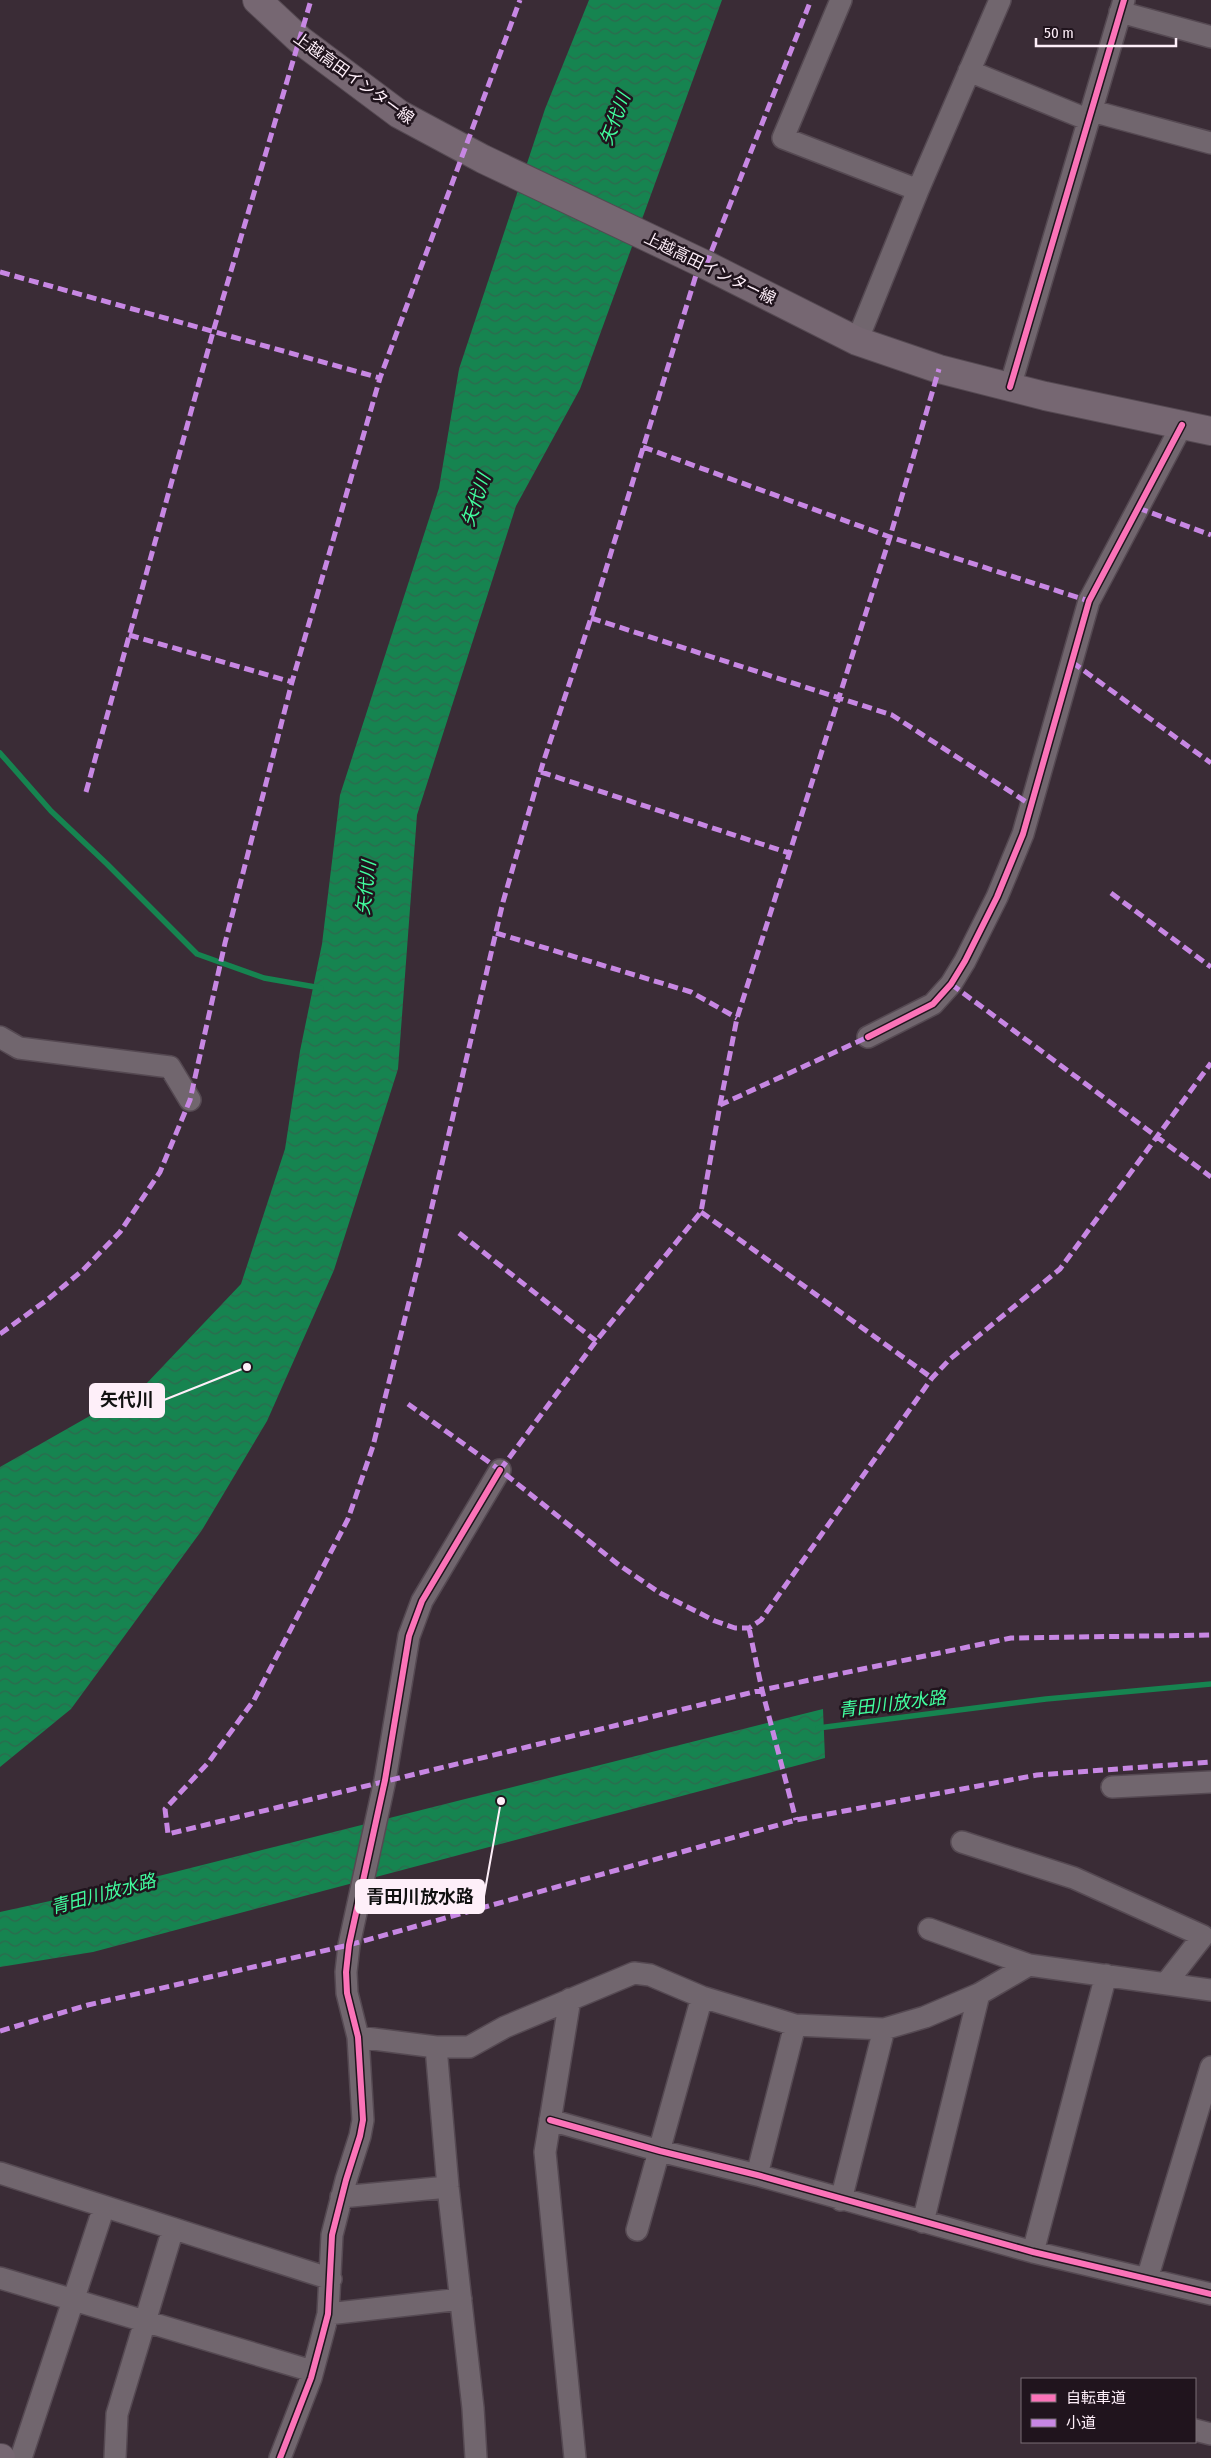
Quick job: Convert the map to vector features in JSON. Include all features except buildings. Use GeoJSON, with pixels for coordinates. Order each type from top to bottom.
{"type":"FeatureCollection","features":[{"type":"Feature","properties":{"kind":"main road","name":"上越高田インター線"},"geometry":{"type":"LineString","coordinates":[[257,0],[300,40],[399,114],[483,159],[700,262],[857,341],[939,369],[1010,387],[1211,431]]}},
{"type":"Feature","properties":{"kind":"street"},"geometry":{"type":"LineString","coordinates":[[841,0],[784,138],[918,190]]}},
{"type":"Feature","properties":{"kind":"street"},"geometry":{"type":"LineString","coordinates":[[857,341],[918,190],[1000,0]]}},
{"type":"Feature","properties":{"kind":"street"},"geometry":{"type":"LineString","coordinates":[[1010,387],[1122,6],[1211,37]]}},
{"type":"Feature","properties":{"kind":"street"},"geometry":{"type":"LineString","coordinates":[[969,71],[1090,115],[1211,143]]}},
{"type":"Feature","properties":{"kind":"street"},"geometry":{"type":"LineString","coordinates":[[868,1036],[933,1004],[951,984],[965,961],[997,897],[1023,834],[1089,601],[1182,425]]}},
{"type":"Feature","properties":{"kind":"street"},"geometry":{"type":"LineString","coordinates":[[0,1037],[19,1048],[170,1067],[190,1100]]}},
{"type":"Feature","properties":{"kind":"street"},"geometry":{"type":"LineString","coordinates":[[280,2458],[312,2371],[328,2314],[332,2235],[363,2120],[358,2037],[347,1993],[346,1972],[349,1945],[385,1780],[409,1636],[422,1600],[500,1470]]}},
{"type":"Feature","properties":{"kind":"street"},"geometry":{"type":"LineString","coordinates":[[1112,1787],[1211,1782]]}},
{"type":"Feature","properties":{"kind":"street"},"geometry":{"type":"LineString","coordinates":[[962,1842],[1074,1878],[1203,1936],[1167,1982]]}},
{"type":"Feature","properties":{"kind":"street"},"geometry":{"type":"LineString","coordinates":[[928,1929],[1029,1965],[1167,1982],[1211,1990]]}},
{"type":"Feature","properties":{"kind":"street"},"geometry":{"type":"LineString","coordinates":[[358,2037],[436,2047],[468,2047],[505,2027],[634,1973],[650,1975],[702,1997],[795,2025],[884,2029],[925,2017],[979,1994],[1029,1965]]}},
{"type":"Feature","properties":{"kind":"street"},"geometry":{"type":"LineString","coordinates":[[1033,2252],[1106,1975]]}},
{"type":"Feature","properties":{"kind":"street"},"geometry":{"type":"LineString","coordinates":[[923,2222],[979,1994]]}},
{"type":"Feature","properties":{"kind":"street"},"geometry":{"type":"LineString","coordinates":[[638,2230],[702,1997]]}},
{"type":"Feature","properties":{"kind":"street"},"geometry":{"type":"LineString","coordinates":[[570,1999],[545,2152],[575,2458]]}},
{"type":"Feature","properties":{"kind":"street"},"geometry":{"type":"LineString","coordinates":[[757,2175],[795,2025]]}},
{"type":"Feature","properties":{"kind":"street"},"geometry":{"type":"LineString","coordinates":[[841,2200],[884,2029]]}},
{"type":"Feature","properties":{"kind":"street"},"geometry":{"type":"LineString","coordinates":[[436,2047],[448,2187],[473,2408],[476,2458]]}},
{"type":"Feature","properties":{"kind":"street"},"geometry":{"type":"LineString","coordinates":[[1147,2279],[1211,2067]]}},
{"type":"Feature","properties":{"kind":"street"},"geometry":{"type":"LineString","coordinates":[[550,2120],[660,2151],[757,2175],[841,2200],[1033,2252],[1211,2294]]}},
{"type":"Feature","properties":{"kind":"street"},"geometry":{"type":"LineString","coordinates":[[0,2173],[331,2279]]}},
{"type":"Feature","properties":{"kind":"street"},"geometry":{"type":"LineString","coordinates":[[341,2198],[448,2187]]}},
{"type":"Feature","properties":{"kind":"street"},"geometry":{"type":"LineString","coordinates":[[21,2458],[104,2207]]}},
{"type":"Feature","properties":{"kind":"street"},"geometry":{"type":"LineString","coordinates":[[115,2458],[117,2414],[173,2229]]}},
{"type":"Feature","properties":{"kind":"street"},"geometry":{"type":"LineString","coordinates":[[0,2278],[312,2371]]}},
{"type":"Feature","properties":{"kind":"street"},"geometry":{"type":"LineString","coordinates":[[328,2314],[460,2299]]}},
{"type":"Feature","properties":{"kind":"street"},"geometry":{"type":"LineString","coordinates":[[1196,2430],[1211,2434]]}},
{"type":"Feature","properties":{"kind":"water"},"geometry":{"type":"Polygon","coordinates":[[[589,0],[722,0],[580,389],[516,506],[417,815],[398,1069],[334,1270],[267,1421],[202,1530],[71,1709],[0,1767],[0,1467],[146,1384],[241,1284],[285,1149],[300,1051],[322,944],[340,795],[439,488],[459,369],[545,109],[589,0]]]}},
{"type":"Feature","properties":{"kind":"water"},"geometry":{"type":"Polygon","coordinates":[[[823,1709],[825,1758],[93,1952],[0,1967],[0,1912],[123,1885],[823,1709]]]}},
{"type":"Feature","properties":{"kind":"waterway"},"geometry":{"type":"LineString","coordinates":[[0,753],[51,811],[197,954],[264,978],[321,988]]}},
{"type":"Feature","properties":{"kind":"waterway","name":"青田川放水路"},"geometry":{"type":"LineString","coordinates":[[818,1728],[1046,1699],[1211,1684]]}},
{"type":"Feature","properties":{"kind":"marked path"},"geometry":{"type":"LineString","coordinates":[[86,792],[213,332],[311,0]]}},
{"type":"Feature","properties":{"kind":"marked path"},"geometry":{"type":"LineString","coordinates":[[0,1334],[47,1300],[83,1270],[120,1232],[160,1172],[190,1100],[225,943],[292,682],[380,378],[520,0]]}},
{"type":"Feature","properties":{"kind":"marked path"},"geometry":{"type":"LineString","coordinates":[[706,265],[811,0]]}},
{"type":"Feature","properties":{"kind":"marked path"},"geometry":{"type":"LineString","coordinates":[[700,262],[591,618],[543,763],[503,902],[419,1262],[373,1446],[348,1519],[254,1700],[208,1763],[165,1809],[168,1834],[762,1690],[1011,1638],[1211,1635]]}},
{"type":"Feature","properties":{"kind":"marked path"},"geometry":{"type":"LineString","coordinates":[[0,272],[380,378]]}},
{"type":"Feature","properties":{"kind":"marked path"},"geometry":{"type":"LineString","coordinates":[[720,1105],[737,1018],[890,537],[939,369]]}},
{"type":"Feature","properties":{"kind":"marked path"},"geometry":{"type":"LineString","coordinates":[[643,447],[890,537],[1089,601]]}},
{"type":"Feature","properties":{"kind":"marked path"},"geometry":{"type":"LineString","coordinates":[[1138,508],[1211,535]]}},
{"type":"Feature","properties":{"kind":"marked path"},"geometry":{"type":"LineString","coordinates":[[591,618],[892,715],[1031,805]]}},
{"type":"Feature","properties":{"kind":"marked path"},"geometry":{"type":"LineString","coordinates":[[129,635],[292,682]]}},
{"type":"Feature","properties":{"kind":"marked path"},"geometry":{"type":"LineString","coordinates":[[1072,662],[1211,763]]}},
{"type":"Feature","properties":{"kind":"marked path"},"geometry":{"type":"LineString","coordinates":[[541,772],[789,853]]}},
{"type":"Feature","properties":{"kind":"marked path"},"geometry":{"type":"LineString","coordinates":[[1111,893],[1211,967]]}},
{"type":"Feature","properties":{"kind":"marked path"},"geometry":{"type":"LineString","coordinates":[[496,933],[691,992],[737,1018]]}},
{"type":"Feature","properties":{"kind":"marked path"},"geometry":{"type":"LineString","coordinates":[[951,984],[1211,1177]]}},
{"type":"Feature","properties":{"kind":"marked path"},"geometry":{"type":"LineString","coordinates":[[500,1470],[596,1341],[701,1212],[720,1105],[868,1037]]}},
{"type":"Feature","properties":{"kind":"marked path"},"geometry":{"type":"LineString","coordinates":[[408,1404],[500,1470],[619,1565],[660,1593],[715,1621],[735,1628],[749,1628],[761,1620],[932,1378],[950,1359],[1060,1269],[1211,1063]]}},
{"type":"Feature","properties":{"kind":"marked path"},"geometry":{"type":"LineString","coordinates":[[701,1212],[932,1378]]}},
{"type":"Feature","properties":{"kind":"marked path"},"geometry":{"type":"LineString","coordinates":[[459,1233],[596,1341]]}},
{"type":"Feature","properties":{"kind":"marked path"},"geometry":{"type":"LineString","coordinates":[[749,1628],[762,1690],[796,1820]]}},
{"type":"Feature","properties":{"kind":"marked path"},"geometry":{"type":"LineString","coordinates":[[0,2031],[88,2005],[349,1945],[796,1820],[1037,1775],[1211,1762]]}},
{"type":"Feature","properties":{"kind":"cycle path"},"geometry":{"type":"LineString","coordinates":[[1010,387],[1124,0]]}},
{"type":"Feature","properties":{"kind":"cycle path"},"geometry":{"type":"LineString","coordinates":[[868,1037],[933,1004],[951,984],[965,961],[997,897],[1023,834],[1089,601],[1182,425]]}},
{"type":"Feature","properties":{"kind":"cycle path"},"geometry":{"type":"LineString","coordinates":[[280,2458],[311,2378],[328,2314],[332,2235],[363,2120],[358,2037],[347,1993],[346,1972],[349,1945],[385,1780],[409,1636],[422,1601],[500,1470]]}},
{"type":"Feature","properties":{"kind":"cycle path"},"geometry":{"type":"LineString","coordinates":[[550,2120],[660,2151],[757,2175],[1033,2252],[1211,2294]]}},
{"type":"Feature","properties":{"kind":"place","name":"矢代川"},"geometry":{"type":"Point","coordinates":[247,1367]}},
{"type":"Feature","properties":{"kind":"place","name":"青田川放水路"},"geometry":{"type":"Point","coordinates":[501,1801]}}]}
